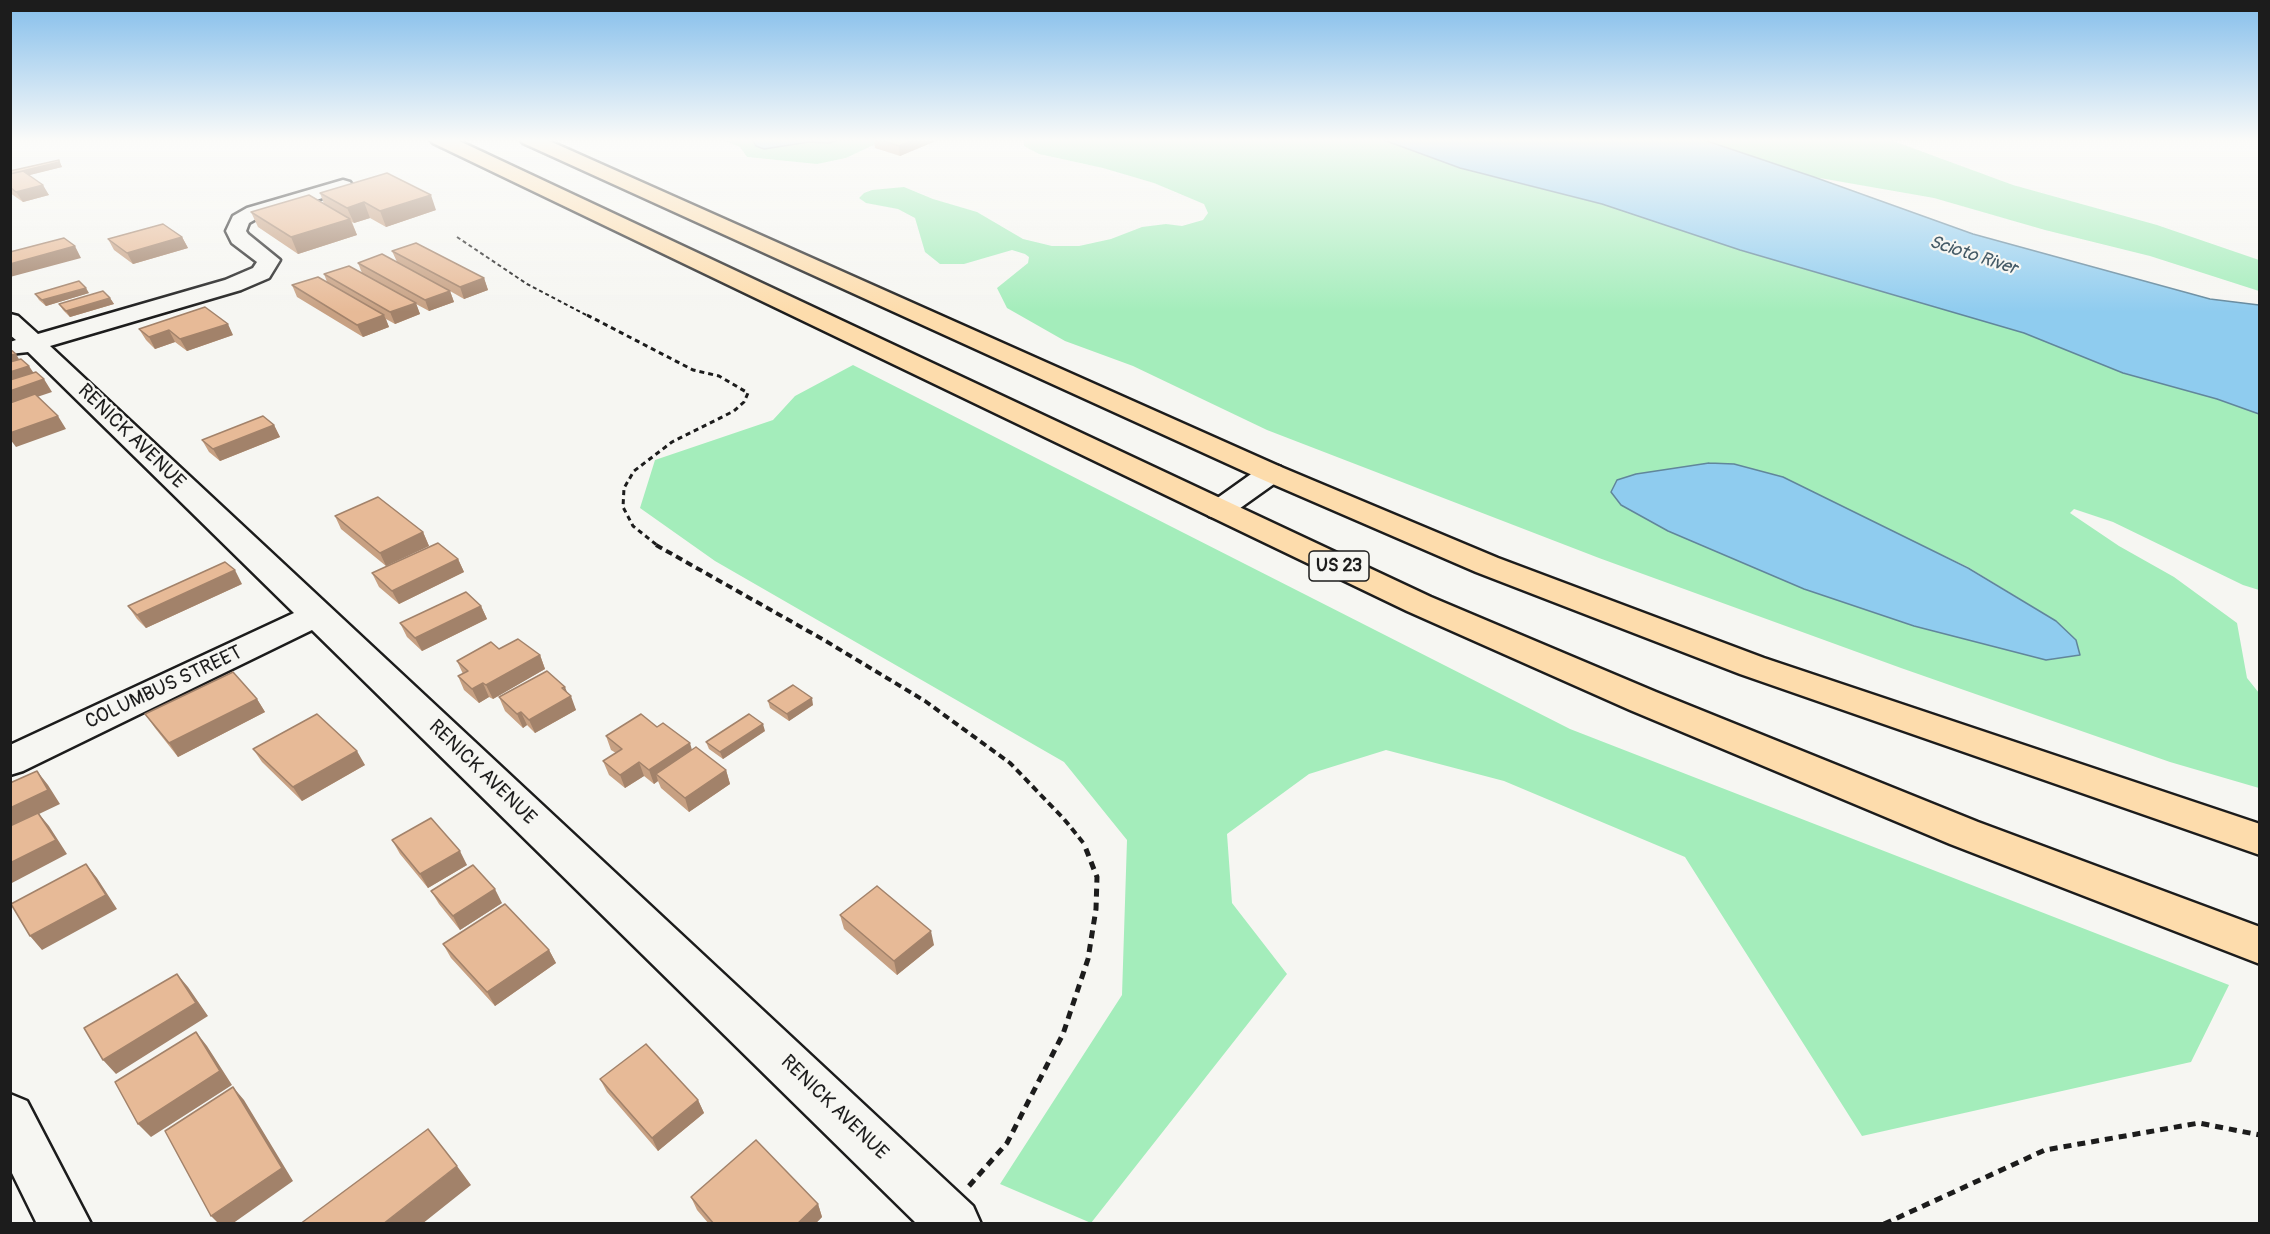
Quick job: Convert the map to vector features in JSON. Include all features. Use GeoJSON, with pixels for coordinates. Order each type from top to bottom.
{"type":"FeatureCollection","features":[{"type":"Feature","properties":{"kind":"highway","name":"US 23"},"geometry":{"type":"LineString","coordinates":[[558,197],[1419,604],[1643,702],[1964,833],[2259,946]]}},
{"type":"Feature","properties":{"kind":"highway"},"geometry":{"type":"LineString","coordinates":[[655,197],[1271,473],[1486,565],[1752,666],[2259,840]]}},
{"type":"Feature","properties":{"kind":"street"},"geometry":{"type":"LineString","coordinates":[[18,338],[233,285],[261,273],[269,260],[240,238],[236,231],[240,220],[254,212],[307,197]]}},
{"type":"Feature","properties":{"kind":"street","name":"RENICK AVENUE"},"geometry":{"type":"LineString","coordinates":[[18,338],[317,615],[950,1219]]}},
{"type":"Feature","properties":{"kind":"street"},"geometry":{"type":"LineString","coordinates":[[1219,510],[1271,473]]}},
{"type":"Feature","properties":{"kind":"street","name":"COLUMBUS STREET"},"geometry":{"type":"LineString","coordinates":[[10,761],[317,615]]}},
{"type":"Feature","properties":{"kind":"street"},"geometry":{"type":"LineString","coordinates":[[10,1117],[65,1224]]}},
{"type":"Feature","properties":{"kind":"path"},"geometry":{"type":"LineString","coordinates":[[457,237],[527,284],[693,370],[719,376],[748,393],[744,402],[734,411],[672,442],[653,454],[634,471],[624,488],[622,507],[633,526],[658,546],[824,640],[925,701],[1010,763],[1064,819],[1087,848],[1097,878],[1096,909],[1088,959],[1063,1034],[1007,1143],[950,1219]]}},
{"type":"Feature","properties":{"kind":"path"},"geometry":{"type":"LineString","coordinates":[[1884,1224],[2045,1150],[2199,1123],[2259,1135]]}},
{"type":"Feature","properties":{"kind":"green space"},"geometry":{"type":"Polygon","coordinates":[[[927,197],[977,212],[1023,239],[1052,246],[1079,246],[1111,239],[1142,227],[1166,224],[1182,226],[1203,220],[1208,213],[1204,204],[1186,197],[1573,197],[1602,204],[1740,250],[2024,333],[2123,373],[2217,399],[2259,414],[2259,590],[2243,585],[2113,522],[2074,509],[2070,513],[2119,546],[2174,577],[2237,623],[2247,678],[2259,693],[2259,788],[2170,762],[1901,668],[1599,558],[1267,430],[1133,366],[1065,341],[1007,308],[997,288],[1028,263],[1029,257],[1025,254],[1012,250],[964,264],[940,264],[925,252],[915,218],[898,209],[866,203],[859,198],[927,197]],[[1668,531],[1804,589],[1914,626],[2046,660],[2056,621],[1968,567],[1894,532],[1668,531]]]}},
{"type":"Feature","properties":{"kind":"green space"},"geometry":{"type":"Polygon","coordinates":[[[1926,197],[2055,197],[2157,225],[2259,260],[2259,291],[2150,256],[2045,230],[1926,197]]]}},
{"type":"Feature","properties":{"kind":"green space"},"geometry":{"type":"Polygon","coordinates":[[[853,365],[1570,729],[2229,985],[2191,1062],[1862,1136],[1685,857],[1504,781],[1386,750],[1309,774],[1227,834],[1232,903],[1287,974],[1091,1223],[1000,1184],[1122,995],[1127,840],[1064,762],[715,561],[640,508],[655,460],[773,420],[795,396],[853,365]]]}},
{"type":"Feature","properties":{"kind":"water","name":"Scioto River"},"geometry":{"type":"Polygon","coordinates":[[[1573,197],[1869,197],[1973,234],[2210,299],[2259,305],[2259,414],[2217,399],[2123,373],[2024,333],[1740,250],[1602,204],[1573,197]]]}},
{"type":"Feature","properties":{"kind":"water"},"geometry":{"type":"Polygon","coordinates":[[[1709,463],[1734,464],[1783,477],[1968,568],[2056,621],[2076,640],[2080,655],[2046,660],[1914,626],[1804,589],[1668,531],[1621,505],[1611,492],[1617,480],[1636,474],[1709,463]]]}},
{"type":"Feature","properties":{"kind":"building"},"geometry":{"type":"Polygon","coordinates":[[[304,197],[312,197],[350,219],[291,237],[251,212],[304,197]]]}},
{"type":"Feature","properties":{"kind":"building"},"geometry":{"type":"Polygon","coordinates":[[[326,197],[426,197],[380,211],[364,202],[347,208],[326,197]]]}},
{"type":"Feature","properties":{"kind":"building"},"geometry":{"type":"Polygon","coordinates":[[[163,224],[182,237],[127,253],[108,239],[163,224]]]}},
{"type":"Feature","properties":{"kind":"building"},"geometry":{"type":"Polygon","coordinates":[[[64,238],[75,246],[10,264],[10,252],[64,238]]]}},
{"type":"Feature","properties":{"kind":"building"},"geometry":{"type":"Polygon","coordinates":[[[416,243],[484,278],[460,287],[392,251],[416,243]]]}},
{"type":"Feature","properties":{"kind":"building"},"geometry":{"type":"Polygon","coordinates":[[[382,254],[450,291],[425,300],[358,263],[382,254]]]}},
{"type":"Feature","properties":{"kind":"building"},"geometry":{"type":"Polygon","coordinates":[[[349,266],[416,303],[390,312],[324,274],[349,266]]]}},
{"type":"Feature","properties":{"kind":"building"},"geometry":{"type":"Polygon","coordinates":[[[318,277],[384,315],[357,325],[292,285],[318,277]]]}},
{"type":"Feature","properties":{"kind":"building"},"geometry":{"type":"Polygon","coordinates":[[[79,281],[86,288],[42,300],[35,294],[79,281]]]}},
{"type":"Feature","properties":{"kind":"building"},"geometry":{"type":"Polygon","coordinates":[[[103,291],[110,298],[66,311],[59,304],[103,291]]]}},
{"type":"Feature","properties":{"kind":"building"},"geometry":{"type":"Polygon","coordinates":[[[205,307],[228,324],[180,339],[169,330],[149,337],[139,329],[205,307]]]}},
{"type":"Feature","properties":{"kind":"building"},"geometry":{"type":"Polygon","coordinates":[[[21,359],[29,366],[10,372],[10,362],[21,359]]]}},
{"type":"Feature","properties":{"kind":"building"},"geometry":{"type":"Polygon","coordinates":[[[36,372],[44,379],[10,391],[10,380],[36,372]]]}},
{"type":"Feature","properties":{"kind":"building"},"geometry":{"type":"Polygon","coordinates":[[[35,394],[58,416],[10,433],[10,403],[35,394]]]}},
{"type":"Feature","properties":{"kind":"building"},"geometry":{"type":"Polygon","coordinates":[[[263,416],[274,425],[213,449],[202,440],[263,416]]]}},
{"type":"Feature","properties":{"kind":"building"},"geometry":{"type":"Polygon","coordinates":[[[378,497],[423,532],[380,553],[335,516],[378,497]]]}},
{"type":"Feature","properties":{"kind":"building"},"geometry":{"type":"Polygon","coordinates":[[[438,543],[458,559],[392,591],[372,573],[438,543]]]}},
{"type":"Feature","properties":{"kind":"building"},"geometry":{"type":"Polygon","coordinates":[[[225,562],[235,570],[137,615],[128,606],[225,562]]]}},
{"type":"Feature","properties":{"kind":"building"},"geometry":{"type":"Polygon","coordinates":[[[466,592],[481,606],[415,638],[400,623],[466,592]]]}},
{"type":"Feature","properties":{"kind":"building"},"geometry":{"type":"Polygon","coordinates":[[[518,639],[540,655],[486,685],[483,683],[472,689],[458,676],[468,671],[457,661],[491,642],[499,649],[518,639]]]}},
{"type":"Feature","properties":{"kind":"building"},"geometry":{"type":"Polygon","coordinates":[[[547,671],[565,687],[562,688],[571,696],[529,720],[521,712],[517,714],[499,697],[547,671]]]}},
{"type":"Feature","properties":{"kind":"building"},"geometry":{"type":"Polygon","coordinates":[[[233,672],[257,699],[169,743],[145,714],[233,672]]]}},
{"type":"Feature","properties":{"kind":"building"},"geometry":{"type":"Polygon","coordinates":[[[793,685],[812,698],[787,714],[768,701],[793,685]]]}},
{"type":"Feature","properties":{"kind":"building"},"geometry":{"type":"Polygon","coordinates":[[[317,714],[357,751],[293,787],[253,749],[317,714]]]}},
{"type":"Feature","properties":{"kind":"building"},"geometry":{"type":"Polygon","coordinates":[[[641,714],[657,727],[663,723],[690,743],[649,770],[639,762],[620,775],[603,761],[622,749],[606,736],[641,714]]]}},
{"type":"Feature","properties":{"kind":"building"},"geometry":{"type":"Polygon","coordinates":[[[749,714],[763,724],[720,752],[706,742],[749,714]]]}},
{"type":"Feature","properties":{"kind":"building"},"geometry":{"type":"Polygon","coordinates":[[[696,747],[726,770],[685,798],[656,774],[696,747]]]}},
{"type":"Feature","properties":{"kind":"building"},"geometry":{"type":"Polygon","coordinates":[[[37,771],[48,790],[10,808],[10,783],[37,771]]]}},
{"type":"Feature","properties":{"kind":"building"},"geometry":{"type":"Polygon","coordinates":[[[38,813],[56,840],[10,863],[10,826],[38,813]]]}},
{"type":"Feature","properties":{"kind":"building"},"geometry":{"type":"Polygon","coordinates":[[[431,818],[460,851],[420,874],[392,840],[431,818]]]}},
{"type":"Feature","properties":{"kind":"building"},"geometry":{"type":"Polygon","coordinates":[[[86,864],[106,895],[30,936],[11,904],[86,864]]]}},
{"type":"Feature","properties":{"kind":"building"},"geometry":{"type":"Polygon","coordinates":[[[473,865],[495,889],[453,916],[431,891],[473,865]]]}},
{"type":"Feature","properties":{"kind":"building"},"geometry":{"type":"Polygon","coordinates":[[[877,886],[931,931],[894,961],[840,915],[877,886]]]}},
{"type":"Feature","properties":{"kind":"building"},"geometry":{"type":"Polygon","coordinates":[[[505,904],[549,950],[487,992],[443,944],[505,904]]]}},
{"type":"Feature","properties":{"kind":"building"},"geometry":{"type":"Polygon","coordinates":[[[177,974],[196,1003],[103,1060],[84,1028],[177,974]]]}},
{"type":"Feature","properties":{"kind":"building"},"geometry":{"type":"Polygon","coordinates":[[[196,1032],[220,1071],[138,1124],[115,1082],[196,1032]]]}},
{"type":"Feature","properties":{"kind":"building"},"geometry":{"type":"Polygon","coordinates":[[[646,1044],[698,1100],[652,1138],[600,1079],[646,1044]]]}},
{"type":"Feature","properties":{"kind":"building"},"geometry":{"type":"Polygon","coordinates":[[[233,1087],[282,1168],[211,1216],[165,1131],[233,1087]]]}},
{"type":"Feature","properties":{"kind":"building"},"geometry":{"type":"Polygon","coordinates":[[[428,1129],[457,1166],[383,1224],[300,1224],[428,1129]]]}},
{"type":"Feature","properties":{"kind":"building"},"geometry":{"type":"Polygon","coordinates":[[[756,1140],[818,1204],[797,1224],[714,1224],[691,1197],[756,1140]]]}}]}
